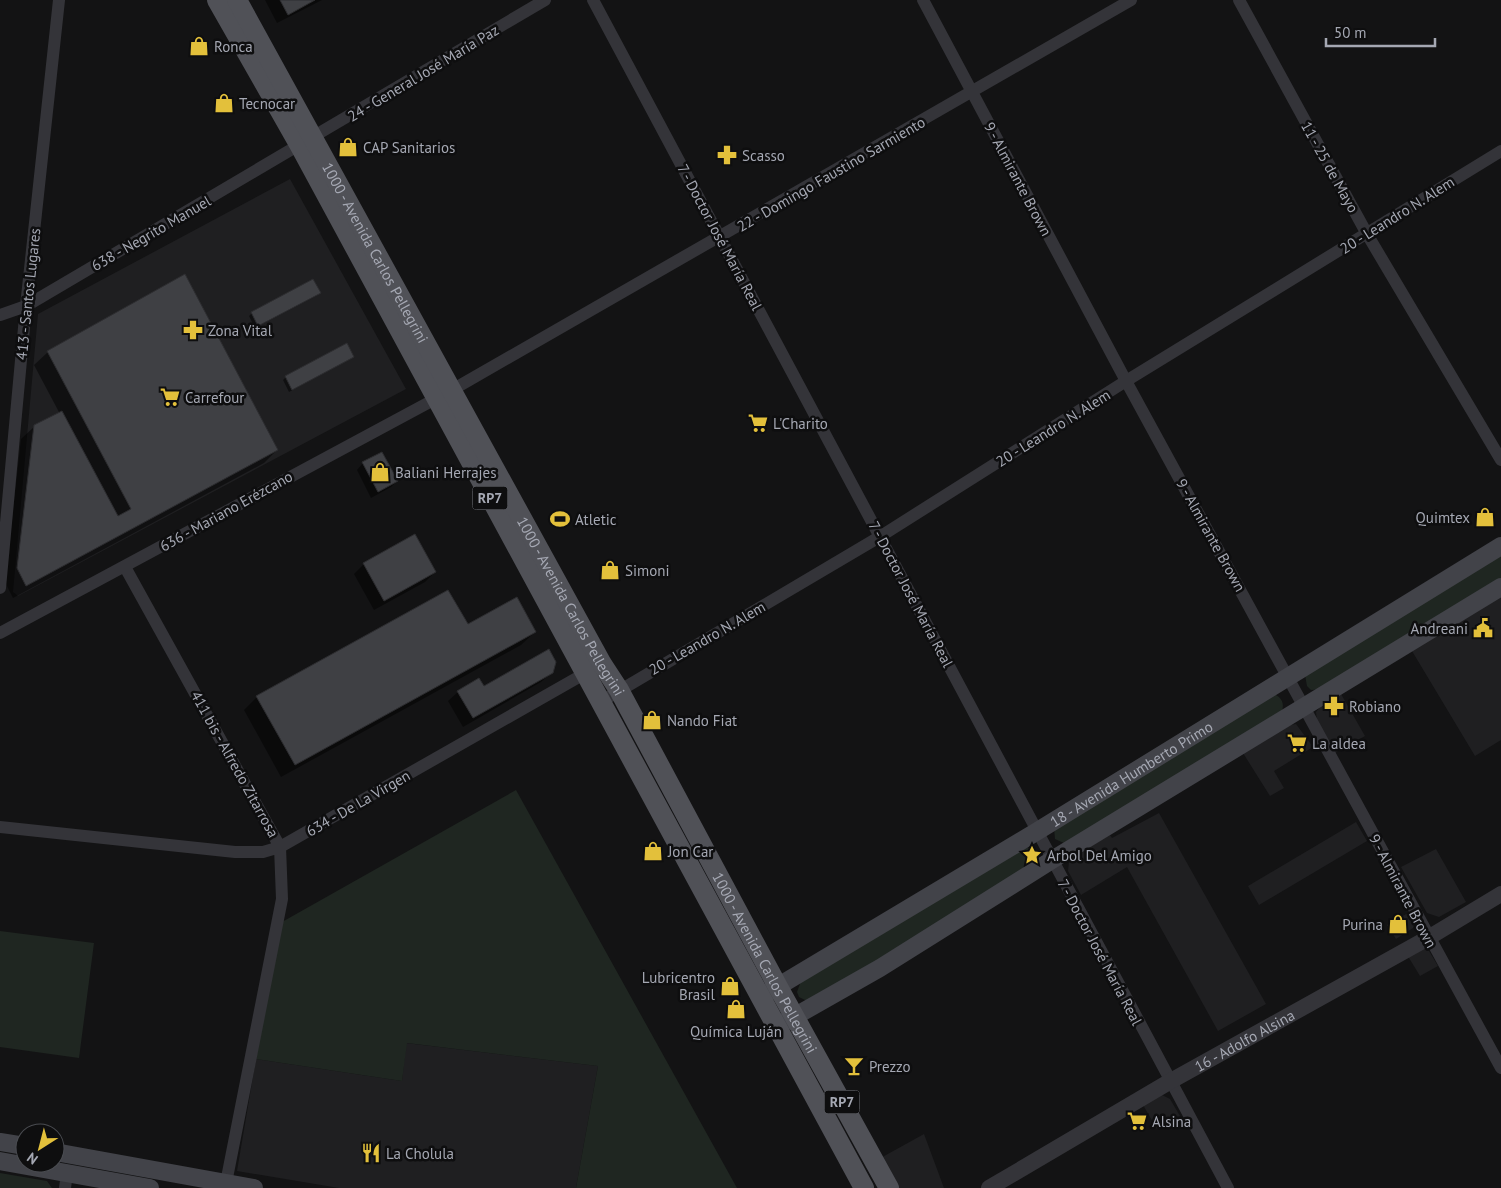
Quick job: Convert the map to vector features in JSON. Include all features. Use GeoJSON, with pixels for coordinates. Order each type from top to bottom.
{"type":"FeatureCollection","features":[{"type":"Feature","properties":{"kind":"main road","name":"1000 - Avenida Carlos Pellegrini"},"geometry":{"type":"LineString","coordinates":[[217,0],[307,142]]}},
{"type":"Feature","properties":{"kind":"main road","name":"1000 - Avenida Carlos Pellegrini"},"geometry":{"type":"LineString","coordinates":[[237,0],[307,142],[594,669],[602,701],[760,998],[864,1188]]}},
{"type":"Feature","properties":{"kind":"main road","name":"18 - Avenida Humberto Primo"},"geometry":{"type":"LineString","coordinates":[[760,998],[1036,832],[1501,546]]}},
{"type":"Feature","properties":{"kind":"main road"},"geometry":{"type":"LineString","coordinates":[[776,1026],[880,968],[1052,860],[1501,587]]}},
{"type":"Feature","properties":{"kind":"main road","name":"1000 - Avenida Carlos Pellegrini"},"geometry":{"type":"LineString","coordinates":[[594,669],[619,690],[778,987],[889,1188]]}},
{"type":"Feature","properties":{"kind":"main road"},"geometry":{"type":"LineString","coordinates":[[0,1142],[15,1144]]}},
{"type":"Feature","properties":{"kind":"main road"},"geometry":{"type":"LineString","coordinates":[[65,1154],[226,1186],[254,1188]]}},
{"type":"Feature","properties":{"kind":"main road"},"geometry":{"type":"LineString","coordinates":[[0,1161],[66,1180],[150,1188]]}},
{"type":"Feature","properties":{"kind":"street","name":"413 - Santos Lugares"},"geometry":{"type":"LineString","coordinates":[[0,588],[26,306],[59,0]]}},
{"type":"Feature","properties":{"kind":"street","name":"24 - General José María Paz"},"geometry":{"type":"LineString","coordinates":[[307,142],[545,0]]}},
{"type":"Feature","properties":{"kind":"street","name":"7 - Doctor José María Real"},"geometry":{"type":"LineString","coordinates":[[593,0],[881,536],[1169,1082],[1228,1188]]}},
{"type":"Feature","properties":{"kind":"street","name":"9 - Almirante Brown"},"geometry":{"type":"LineString","coordinates":[[923,0],[1126,381],[1305,706],[1428,938],[1501,1068]]}},
{"type":"Feature","properties":{"kind":"street","name":"22 - Domingo Faustino Sarmiento"},"geometry":{"type":"LineString","coordinates":[[444,394],[720,238],[1131,0]]}},
{"type":"Feature","properties":{"kind":"street","name":"11 - 25 de Mayo"},"geometry":{"type":"LineString","coordinates":[[1239,0],[1367,234],[1501,460]]}},
{"type":"Feature","properties":{"kind":"street","name":"638 - Negrito Manuel"},"geometry":{"type":"LineString","coordinates":[[0,315],[26,306],[307,142]]}},
{"type":"Feature","properties":{"kind":"street","name":"20 - Leandro N. Alem"},"geometry":{"type":"LineString","coordinates":[[602,701],[881,536],[1126,381],[1501,151]]}},
{"type":"Feature","properties":{"kind":"street","name":"636 - Mariano Erézcano"},"geometry":{"type":"LineString","coordinates":[[0,633],[444,394]]}},
{"type":"Feature","properties":{"kind":"street","name":"411 bis - Alfredo Zitarrosa"},"geometry":{"type":"LineString","coordinates":[[125,567],[280,847],[282,899],[226,1186]]}},
{"type":"Feature","properties":{"kind":"street","name":"634 - De La Virgen"},"geometry":{"type":"LineString","coordinates":[[0,827],[235,852],[263,852],[280,847],[594,669]]}},
{"type":"Feature","properties":{"kind":"street","name":"16 - Adolfo Alsina"},"geometry":{"type":"LineString","coordinates":[[989,1188],[1169,1082],[1428,938],[1501,894]]}},
{"type":"Feature","properties":{"kind":"shaded area"},"geometry":{"type":"Polygon","coordinates":[[[290,179],[406,389],[18,596],[13,592],[38,314],[290,179]]]}},
{"type":"Feature","properties":{"kind":"shaded area"},"geometry":{"type":"Polygon","coordinates":[[[1501,553],[1501,578],[1323,689],[1311,690],[1307,686],[1305,675],[1501,553]]]}},
{"type":"Feature","properties":{"kind":"shaded area"},"geometry":{"type":"Polygon","coordinates":[[[1501,596],[1501,740],[1475,756],[1412,651],[1501,596]]]}},
{"type":"Feature","properties":{"kind":"shaded area"},"geometry":{"type":"Polygon","coordinates":[[[1271,693],[1281,699],[1283,704],[1282,711],[1066,844],[1055,839],[1054,828],[1271,693]]]}},
{"type":"Feature","properties":{"kind":"shaded area"},"geometry":{"type":"Polygon","coordinates":[[[1341,694],[1365,736],[1335,753],[1317,721],[1316,712],[1321,706],[1341,694]]]}},
{"type":"Feature","properties":{"kind":"shaded area"},"geometry":{"type":"Polygon","coordinates":[[[1296,724],[1313,747],[1274,771],[1284,788],[1270,796],[1243,753],[1290,725],[1296,724]]]}},
{"type":"Feature","properties":{"kind":"shaded area"},"geometry":{"type":"Polygon","coordinates":[[[516,790],[737,1188],[576,1188],[598,1066],[407,1043],[402,1081],[256,1059],[282,922],[516,790]]]}},
{"type":"Feature","properties":{"kind":"shaded area"},"geometry":{"type":"Polygon","coordinates":[[[1159,813],[1266,1004],[1218,1031],[1127,867],[1081,895],[1068,871],[1069,862],[1076,855],[1110,835],[1112,838],[1159,813]]]}},
{"type":"Feature","properties":{"kind":"shaded area"},"geometry":{"type":"Polygon","coordinates":[[[1356,822],[1367,841],[1259,905],[1248,886],[1356,822]]]}},
{"type":"Feature","properties":{"kind":"shaded area"},"geometry":{"type":"Polygon","coordinates":[[[1024,846],[1034,852],[1036,857],[1035,863],[809,1002],[799,997],[797,992],[801,981],[1024,846]]]}},
{"type":"Feature","properties":{"kind":"shaded area"},"geometry":{"type":"Polygon","coordinates":[[[1436,849],[1466,902],[1439,917],[1427,913],[1401,867],[1436,849]]]}},
{"type":"Feature","properties":{"kind":"shaded area"},"geometry":{"type":"Polygon","coordinates":[[[1408,913],[1414,925],[1413,928],[1396,939],[1387,925],[1408,913]]]}},
{"type":"Feature","properties":{"kind":"shaded area"},"geometry":{"type":"Polygon","coordinates":[[[0,931],[94,943],[79,1058],[0,1047],[0,931]]]}},
{"type":"Feature","properties":{"kind":"shaded area"},"geometry":{"type":"Polygon","coordinates":[[[1423,947],[1429,951],[1438,966],[1420,976],[1406,953],[1423,947]]]}},
{"type":"Feature","properties":{"kind":"shaded area"},"geometry":{"type":"Polygon","coordinates":[[[406,1043],[598,1066],[576,1188],[339,1188],[237,1171],[256,1059],[402,1081],[406,1043]]]}},
{"type":"Feature","properties":{"kind":"shaded area"},"geometry":{"type":"Polygon","coordinates":[[[1162,1095],[1170,1099],[1180,1116],[1157,1129],[1143,1105],[1162,1095]]]}},
{"type":"Feature","properties":{"kind":"shaded area"},"geometry":{"type":"Polygon","coordinates":[[[924,1134],[944,1188],[893,1188],[877,1160],[924,1134]]]}},
{"type":"Feature","properties":{"kind":"shaded area"},"geometry":{"type":"Polygon","coordinates":[[[0,1173],[47,1181],[52,1188],[0,1188],[0,1173]]]}},
{"type":"Feature","properties":{"kind":"building"},"geometry":{"type":"Polygon","coordinates":[[[280,0],[315,0],[288,15],[280,0]]]}},
{"type":"Feature","properties":{"kind":"building"},"geometry":{"type":"Polygon","coordinates":[[[185,274],[278,450],[26,586],[17,568],[34,425],[62,411],[118,516],[131,509],[47,351],[185,274]]]}},
{"type":"Feature","properties":{"kind":"building"},"geometry":{"type":"Polygon","coordinates":[[[313,279],[321,293],[258,326],[251,312],[313,279]]]}},
{"type":"Feature","properties":{"kind":"building"},"geometry":{"type":"Polygon","coordinates":[[[347,343],[354,357],[292,390],[285,376],[347,343]]]}},
{"type":"Feature","properties":{"kind":"building","name":"Baliani Herrajes"},"geometry":{"type":"Polygon","coordinates":[[[382,452],[398,481],[378,492],[362,462],[382,452]]]}},
{"type":"Feature","properties":{"kind":"building"},"geometry":{"type":"Polygon","coordinates":[[[415,534],[436,572],[384,601],[363,563],[415,534]]]}},
{"type":"Feature","properties":{"kind":"building"},"geometry":{"type":"Polygon","coordinates":[[[448,590],[468,624],[517,597],[536,632],[295,765],[256,696],[448,590]]]}},
{"type":"Feature","properties":{"kind":"building"},"geometry":{"type":"Polygon","coordinates":[[[549,649],[556,662],[553,673],[473,718],[457,691],[479,678],[484,686],[549,649]]]}},
{"type":"Feature","properties":{"kind":"place","name":"Ronca"},"geometry":{"type":"Point","coordinates":[199,46]}},
{"type":"Feature","properties":{"kind":"place","name":"Tecnocar"},"geometry":{"type":"Point","coordinates":[224,103]}},
{"type":"Feature","properties":{"kind":"place","name":"CAP Sanitarios"},"geometry":{"type":"Point","coordinates":[348,147]}},
{"type":"Feature","properties":{"kind":"place","name":"Scasso"},"geometry":{"type":"Point","coordinates":[727,155]}},
{"type":"Feature","properties":{"kind":"place","name":"Zona Vital"},"geometry":{"type":"Point","coordinates":[193,330]}},
{"type":"Feature","properties":{"kind":"place","name":"Carrefour"},"geometry":{"type":"Point","coordinates":[170,397]}},
{"type":"Feature","properties":{"kind":"place","name":"L'Charito"},"geometry":{"type":"Point","coordinates":[758,423]}},
{"type":"Feature","properties":{"kind":"place","name":"Baliani Herrajes"},"geometry":{"type":"Point","coordinates":[380,472]}},
{"type":"Feature","properties":{"kind":"place","name":"Quimtex"},"geometry":{"type":"Point","coordinates":[1485,517]}},
{"type":"Feature","properties":{"kind":"place","name":"Atletic"},"geometry":{"type":"Point","coordinates":[560,519]}},
{"type":"Feature","properties":{"kind":"place","name":"Simoni"},"geometry":{"type":"Point","coordinates":[610,570]}},
{"type":"Feature","properties":{"kind":"place","name":"Andreani"},"geometry":{"type":"Point","coordinates":[1483,628]}},
{"type":"Feature","properties":{"kind":"place","name":"Robiano"},"geometry":{"type":"Point","coordinates":[1334,706]}},
{"type":"Feature","properties":{"kind":"place","name":"Nando Fiat"},"geometry":{"type":"Point","coordinates":[652,720]}},
{"type":"Feature","properties":{"kind":"place","name":"La aldea"},"geometry":{"type":"Point","coordinates":[1297,743]}},
{"type":"Feature","properties":{"kind":"place","name":"Jon Car"},"geometry":{"type":"Point","coordinates":[653,851]}},
{"type":"Feature","properties":{"kind":"place","name":"Arbol Del Amigo"},"geometry":{"type":"Point","coordinates":[1032,855]}},
{"type":"Feature","properties":{"kind":"place","name":"Purina"},"geometry":{"type":"Point","coordinates":[1398,924]}},
{"type":"Feature","properties":{"kind":"place","name":"Lubricentro Brasil"},"geometry":{"type":"Point","coordinates":[730,986]}},
{"type":"Feature","properties":{"kind":"place","name":"Química Luján"},"geometry":{"type":"Point","coordinates":[736,1009]}},
{"type":"Feature","properties":{"kind":"place","name":"Prezzo"},"geometry":{"type":"Point","coordinates":[854,1066]}},
{"type":"Feature","properties":{"kind":"place","name":"Alsina"},"geometry":{"type":"Point","coordinates":[1137,1121]}},
{"type":"Feature","properties":{"kind":"place","name":"La Cholula"},"geometry":{"type":"Point","coordinates":[371,1153]}}]}
